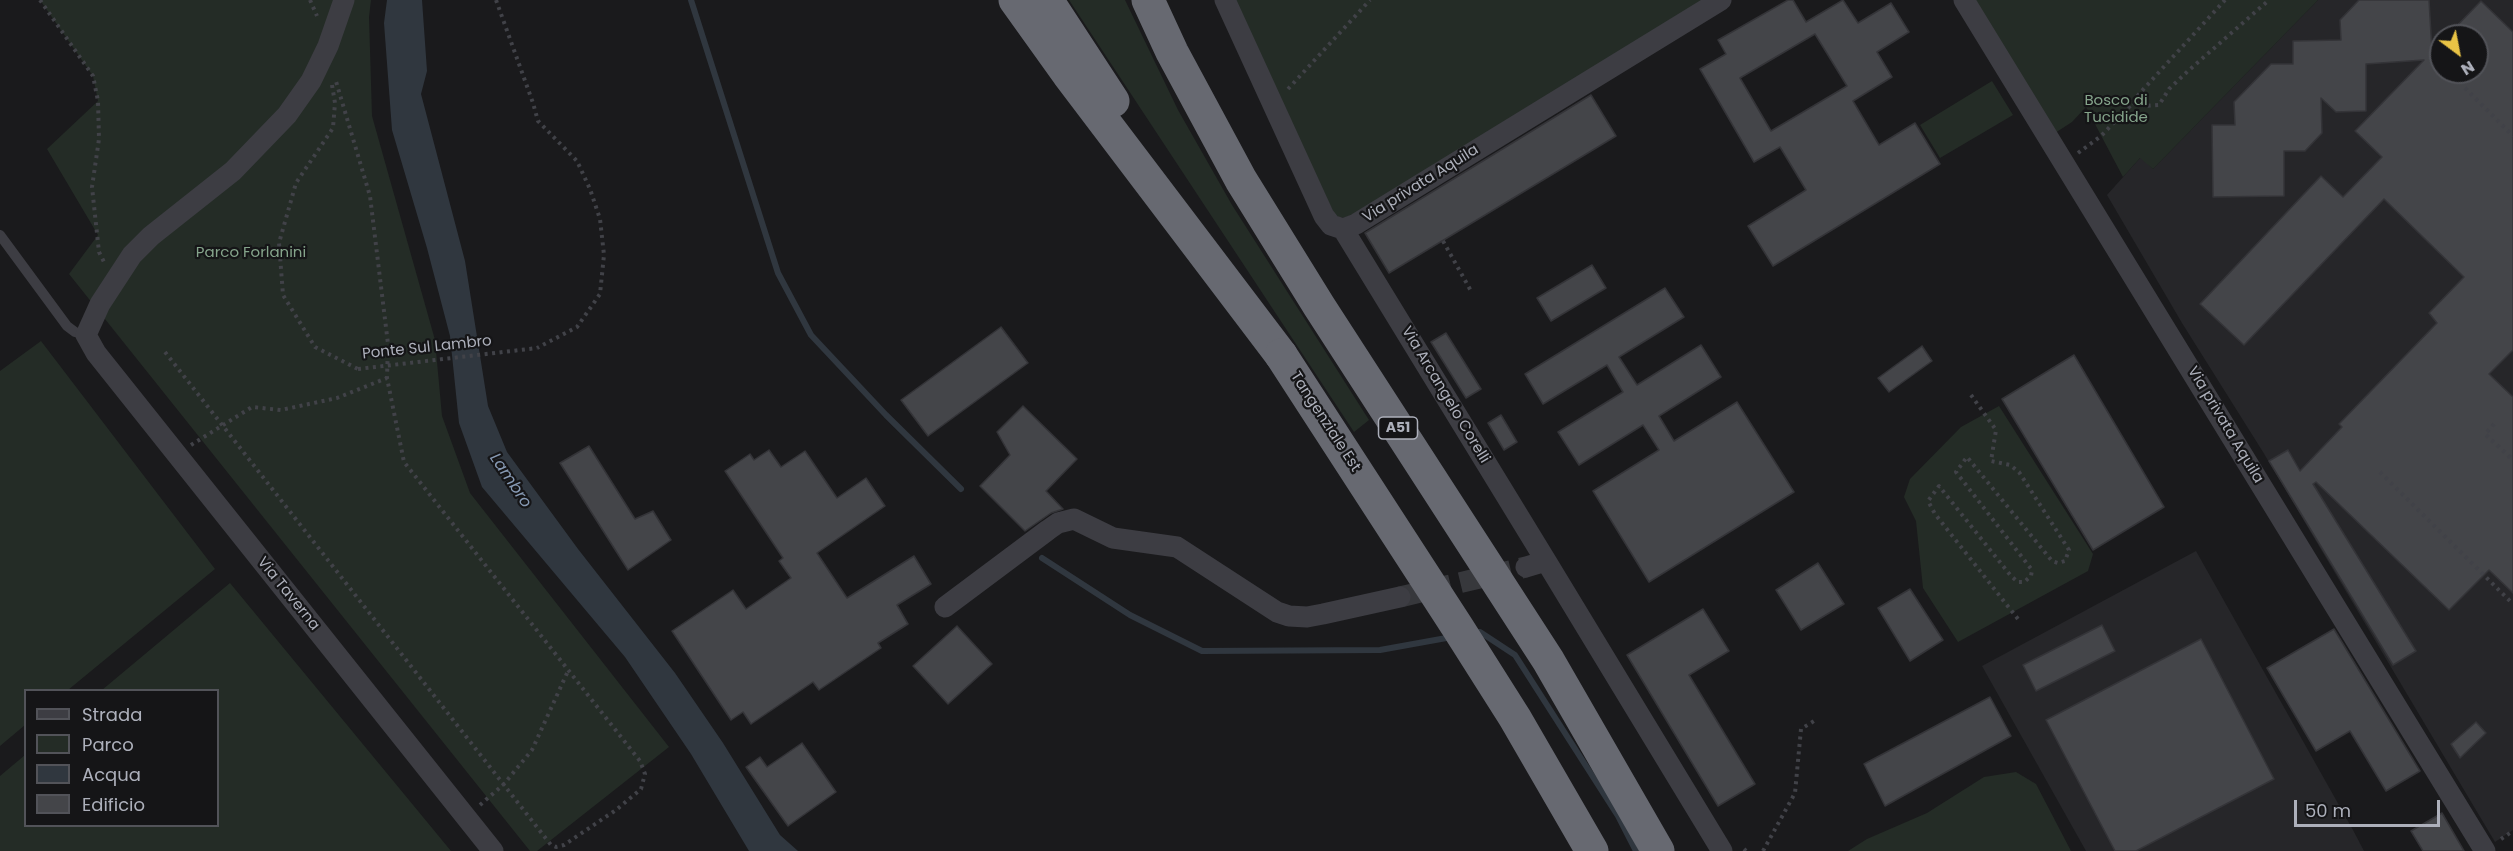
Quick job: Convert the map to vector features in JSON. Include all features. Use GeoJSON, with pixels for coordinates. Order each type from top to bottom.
{"type":"FeatureCollection","features":[{"type":"Feature","properties":{"kind":"highway"},"geometry":{"type":"LineString","coordinates":[[1015,0],[1075,84],[1281,355]]}},
{"type":"Feature","properties":{"kind":"highway","name":"Tangenziale Est"},"geometry":{"type":"LineString","coordinates":[[1047,0],[1458,628],[1515,718],[1593,851]]}},
{"type":"Feature","properties":{"kind":"highway","name":"A51"},"geometry":{"type":"LineString","coordinates":[[1148,0],[1172,52],[1241,180],[1548,660],[1658,851]]}},
{"type":"Feature","properties":{"kind":"street"},"geometry":{"type":"LineString","coordinates":[[86,335],[115,280],[132,255],[151,236],[233,171],[287,116],[311,81],[328,46],[344,0]]}},
{"type":"Feature","properties":{"kind":"street"},"geometry":{"type":"LineString","coordinates":[[1225,0],[1324,216],[1331,225],[1343,229]]}},
{"type":"Feature","properties":{"kind":"street","name":"Via privata Aquila"},"geometry":{"type":"LineString","coordinates":[[1343,229],[1356,224],[1721,0]]}},
{"type":"Feature","properties":{"kind":"street","name":"Via privata Aquila"},"geometry":{"type":"LineString","coordinates":[[1964,0],[2488,848]]}},
{"type":"Feature","properties":{"kind":"street","name":"Via Arcangelo Corelli"},"geometry":{"type":"LineString","coordinates":[[1343,229],[1536,564],[1722,851]]}},
{"type":"Feature","properties":{"kind":"street","name":"Via Taverna"},"geometry":{"type":"LineString","coordinates":[[86,335],[96,353],[493,851]]}},
{"type":"Feature","properties":{"kind":"street"},"geometry":{"type":"LineString","coordinates":[[945,607],[1058,523],[1074,519],[1113,538],[1178,547],[1277,612],[1289,616],[1307,617],[1400,597]]}},
{"type":"Feature","properties":{"kind":"lane","name":"Via Taverna"},"geometry":{"type":"LineString","coordinates":[[0,235],[67,326],[75,332],[86,335]]}},
{"type":"Feature","properties":{"kind":"path"},"geometry":{"type":"LineString","coordinates":[[40,0],[93,76],[98,102],[99,138],[92,187],[99,252],[115,280]]}},
{"type":"Feature","properties":{"kind":"path"},"geometry":{"type":"LineString","coordinates":[[165,352],[551,845],[556,847],[564,845],[616,810],[641,789],[645,774],[640,761],[404,462],[387,378],[388,344],[370,196],[328,46],[310,0]]}},
{"type":"Feature","properties":{"kind":"path","name":"Ponte Sul Lambro"},"geometry":{"type":"LineString","coordinates":[[328,46],[329,71],[335,103],[333,128],[296,183],[279,243],[283,295],[315,347],[358,369],[537,348],[577,327],[600,294],[604,255],[600,219],[590,189],[577,162],[538,121],[496,0]]}},
{"type":"Feature","properties":{"kind":"path"},"geometry":{"type":"LineString","coordinates":[[1273,105],[1370,0]]}},
{"type":"Feature","properties":{"kind":"path"},"geometry":{"type":"LineString","coordinates":[[2065,162],[2101,136],[2224,0]]}},
{"type":"Feature","properties":{"kind":"path"},"geometry":{"type":"LineString","coordinates":[[2133,103],[2145,106],[2159,105],[2169,89],[2188,70],[2269,0]]}},
{"type":"Feature","properties":{"kind":"path"},"geometry":{"type":"LineString","coordinates":[[2465,88],[2513,136]]}},
{"type":"Feature","properties":{"kind":"path"},"geometry":{"type":"LineString","coordinates":[[1443,241],[1471,291]]}},
{"type":"Feature","properties":{"kind":"path"},"geometry":{"type":"LineString","coordinates":[[177,455],[252,407],[281,410],[337,398],[387,378]]}},
{"type":"Feature","properties":{"kind":"path"},"geometry":{"type":"LineString","coordinates":[[1971,395],[1996,430],[1991,461],[2010,465],[2019,472],[2069,550],[2065,561],[2058,563],[2052,561],[1967,457],[1956,472],[2032,570],[2031,576],[2024,582],[2018,582],[1939,486],[1928,501],[1935,514],[2018,619]]}},
{"type":"Feature","properties":{"kind":"path"},"geometry":{"type":"LineString","coordinates":[[2494,424],[2485,434],[2513,460]]}},
{"type":"Feature","properties":{"kind":"path"},"geometry":{"type":"LineString","coordinates":[[2380,472],[2512,603]]}},
{"type":"Feature","properties":{"kind":"path"},"geometry":{"type":"LineString","coordinates":[[466,817],[504,784],[532,750],[568,671]]}},
{"type":"Feature","properties":{"kind":"path"},"geometry":{"type":"LineString","coordinates":[[1763,851],[1795,793],[1801,729],[1814,721]]}},
{"type":"Feature","properties":{"kind":"path"},"geometry":{"type":"LineString","coordinates":[[2488,848],[2513,831]]}},
{"type":"Feature","properties":{"kind":"shaded area"},"geometry":{"type":"Polygon","coordinates":[[[2318,0],[2513,0],[2513,830],[2495,842],[2107,195],[2141,157],[2153,169],[2318,0]]]}},
{"type":"Feature","properties":{"kind":"shaded area"},"geometry":{"type":"Polygon","coordinates":[[[2196,551],[2364,851],[2086,851],[1982,666],[2196,551]]]}},
{"type":"Feature","properties":{"kind":"green space","name":"Parco Forlanini"},"geometry":{"type":"Polygon","coordinates":[[[40,0],[371,0],[369,17],[372,116],[435,340],[442,416],[470,493],[669,747],[537,851],[530,851],[69,274],[98,235],[47,149],[98,101],[93,76],[40,0]]]}},
{"type":"Feature","properties":{"kind":"green space"},"geometry":{"type":"Polygon","coordinates":[[[1069,0],[1125,0],[1178,110],[1232,205],[1369,420],[1354,432],[1069,0]]]}},
{"type":"Feature","properties":{"kind":"green space"},"geometry":{"type":"Polygon","coordinates":[[[1234,0],[1706,0],[1362,210],[1344,218],[1335,216],[1234,0]]]}},
{"type":"Feature","properties":{"kind":"green space","name":"Bosco di Tucidide"},"geometry":{"type":"Polygon","coordinates":[[[1972,0],[2318,0],[2153,169],[2140,158],[2123,177],[2086,107],[2072,122],[2055,133],[1972,0]]]}},
{"type":"Feature","properties":{"kind":"green space"},"geometry":{"type":"Polygon","coordinates":[[[1992,81],[2013,115],[1940,158],[1920,125],[1992,81]]]}},
{"type":"Feature","properties":{"kind":"green space"},"geometry":{"type":"Polygon","coordinates":[[[41,341],[215,569],[69,689],[24,689],[24,726],[0,746],[0,371],[41,341]]]}},
{"type":"Feature","properties":{"kind":"green space"},"geometry":{"type":"Polygon","coordinates":[[[1999,406],[2093,554],[2088,571],[1958,642],[1923,588],[1916,521],[1904,497],[1910,479],[1961,427],[1999,406]]]}},
{"type":"Feature","properties":{"kind":"green space"},"geometry":{"type":"Polygon","coordinates":[[[230,583],[451,851],[0,851],[0,776],[24,756],[24,827],[219,827],[219,689],[103,689],[230,583]]]}},
{"type":"Feature","properties":{"kind":"green space"},"geometry":{"type":"Polygon","coordinates":[[[2016,772],[2036,784],[2071,851],[1848,851],[1867,839],[1927,813],[1984,777],[2016,772]]]}},
{"type":"Feature","properties":{"kind":"water","name":"Lambro"},"geometry":{"type":"Polygon","coordinates":[[[387,0],[422,0],[427,71],[421,94],[465,261],[488,406],[507,452],[578,549],[675,673],[723,743],[780,835],[798,851],[749,851],[691,754],[625,657],[482,487],[459,423],[450,336],[392,130],[384,23],[387,0]]]}},
{"type":"Feature","properties":{"kind":"building"},"geometry":{"type":"Polygon","coordinates":[[[1788,0],[1793,0],[1806,22],[1843,0],[1858,23],[1891,3],[1909,32],[1877,52],[1892,77],[1853,101],[1879,145],[1915,123],[1940,164],[1773,266],[1748,226],[1806,190],[1780,147],[1754,162],[1700,69],[1726,54],[1718,40],[1788,0]],[[1815,34],[1740,78],[1771,131],[1847,86],[1815,34]]]}},
{"type":"Feature","properties":{"kind":"building"},"geometry":{"type":"Polygon","coordinates":[[[2359,0],[2429,0],[2429,84],[2489,84],[2489,24],[2459,24],[2481,1],[2513,32],[2513,350],[2489,374],[2513,397],[2513,593],[2489,570],[2449,610],[2316,482],[2313,484],[2416,651],[2393,665],[2269,461],[2288,450],[2300,471],[2342,427],[2339,424],[2437,323],[2429,313],[2464,277],[2384,199],[2244,345],[2200,304],[2321,176],[2343,197],[2382,157],[2355,131],[2424,60],[2366,64],[2366,111],[2336,112],[2321,98],[2322,133],[2305,151],[2284,151],[2284,196],[2213,197],[2212,125],[2235,125],[2234,102],[2271,64],[2293,64],[2293,41],[2341,40],[2340,20],[2359,0]]]}},
{"type":"Feature","properties":{"kind":"building"},"geometry":{"type":"Polygon","coordinates":[[[1591,95],[1616,136],[1389,273],[1365,233],[1591,95]]]}},
{"type":"Feature","properties":{"kind":"building"},"geometry":{"type":"Polygon","coordinates":[[[1592,265],[1606,288],[1551,321],[1537,298],[1592,265]]]}},
{"type":"Feature","properties":{"kind":"building"},"geometry":{"type":"Polygon","coordinates":[[[1665,288],[1684,317],[1619,357],[1637,385],[1701,345],[1721,377],[1659,416],[1674,441],[1737,402],[1794,492],[1649,582],[1593,491],[1659,450],[1643,425],[1579,465],[1558,432],[1623,392],[1607,365],[1543,404],[1525,374],[1665,288]]]}},
{"type":"Feature","properties":{"kind":"building"},"geometry":{"type":"Polygon","coordinates":[[[1001,327],[1028,363],[928,436],[901,400],[1001,327]]]}},
{"type":"Feature","properties":{"kind":"building"},"geometry":{"type":"Polygon","coordinates":[[[1446,333],[1481,389],[1466,398],[1431,342],[1446,333]]]}},
{"type":"Feature","properties":{"kind":"building"},"geometry":{"type":"Polygon","coordinates":[[[1922,346],[1932,361],[1889,392],[1878,378],[1922,346]]]}},
{"type":"Feature","properties":{"kind":"building"},"geometry":{"type":"Polygon","coordinates":[[[2074,355],[2164,507],[2093,550],[2002,399],[2074,355]]]}},
{"type":"Feature","properties":{"kind":"building"},"geometry":{"type":"Polygon","coordinates":[[[1023,406],[1077,459],[1046,491],[1063,509],[1051,513],[1025,531],[980,486],[1010,455],[997,432],[1023,406]]]}},
{"type":"Feature","properties":{"kind":"building"},"geometry":{"type":"Polygon","coordinates":[[[1501,415],[1517,442],[1504,450],[1488,423],[1501,415]]]}},
{"type":"Feature","properties":{"kind":"building"},"geometry":{"type":"Polygon","coordinates":[[[589,446],[635,519],[653,511],[671,540],[628,570],[560,463],[589,446]]]}},
{"type":"Feature","properties":{"kind":"building"},"geometry":{"type":"Polygon","coordinates":[[[769,450],[781,467],[805,451],[837,498],[866,478],[885,506],[817,553],[847,598],[914,556],[931,584],[897,605],[908,624],[878,643],[881,648],[819,690],[813,682],[751,724],[743,712],[731,720],[672,631],[733,590],[746,609],[791,578],[779,561],[783,558],[725,471],[750,454],[754,460],[769,450]]]}},
{"type":"Feature","properties":{"kind":"building"},"geometry":{"type":"Polygon","coordinates":[[[1818,563],[1844,604],[1801,630],[1776,590],[1818,563]]]}},
{"type":"Feature","properties":{"kind":"building"},"geometry":{"type":"Polygon","coordinates":[[[1910,589],[1943,640],[1910,661],[1878,608],[1910,589]]]}},
{"type":"Feature","properties":{"kind":"building"},"geometry":{"type":"Polygon","coordinates":[[[1703,609],[1729,651],[1689,675],[1755,784],[1718,806],[1627,655],[1703,609]]]}},
{"type":"Feature","properties":{"kind":"building"},"geometry":{"type":"Polygon","coordinates":[[[2102,625],[2115,651],[2036,691],[2023,665],[2102,625]]]}},
{"type":"Feature","properties":{"kind":"building"},"geometry":{"type":"Polygon","coordinates":[[[957,626],[992,664],[948,704],[913,666],[957,626]]]}},
{"type":"Feature","properties":{"kind":"building"},"geometry":{"type":"Polygon","coordinates":[[[2334,629],[2420,771],[2386,791],[2350,731],[2316,751],[2267,668],[2334,629]]]}},
{"type":"Feature","properties":{"kind":"building"},"geometry":{"type":"Polygon","coordinates":[[[2201,639],[2274,779],[2136,851],[2115,851],[2046,720],[2201,639]]]}},
{"type":"Feature","properties":{"kind":"building"},"geometry":{"type":"Polygon","coordinates":[[[1990,697],[2011,736],[1885,806],[1864,764],[1990,697]]]}},
{"type":"Feature","properties":{"kind":"building"},"geometry":{"type":"Polygon","coordinates":[[[2476,722],[2486,733],[2460,758],[2451,744],[2476,722]]]}},
{"type":"Feature","properties":{"kind":"building"},"geometry":{"type":"Polygon","coordinates":[[[802,743],[836,792],[788,826],[746,767],[760,757],[767,767],[802,743]]]}},
{"type":"Feature","properties":{"kind":"building"},"geometry":{"type":"Polygon","coordinates":[[[2442,813],[2464,851],[2423,851],[2411,831],[2442,813]]]}},
{"type":"Feature","properties":{"kind":"waterway"},"geometry":{"type":"LineString","coordinates":[[691,0],[778,273],[811,335],[886,415],[961,489]]}},
{"type":"Feature","properties":{"kind":"waterway"},"geometry":{"type":"LineString","coordinates":[[1042,558],[1130,615],[1202,651],[1380,650],[1452,637]]}},
{"type":"Feature","properties":{"kind":"waterway"},"geometry":{"type":"LineString","coordinates":[[1474,633],[1480,632],[1515,655],[1618,816],[1636,851]]}},
{"type":"Feature","properties":{"kind":"tunnel"},"geometry":{"type":"LineString","coordinates":[[1400,597],[1526,567]]}}]}
